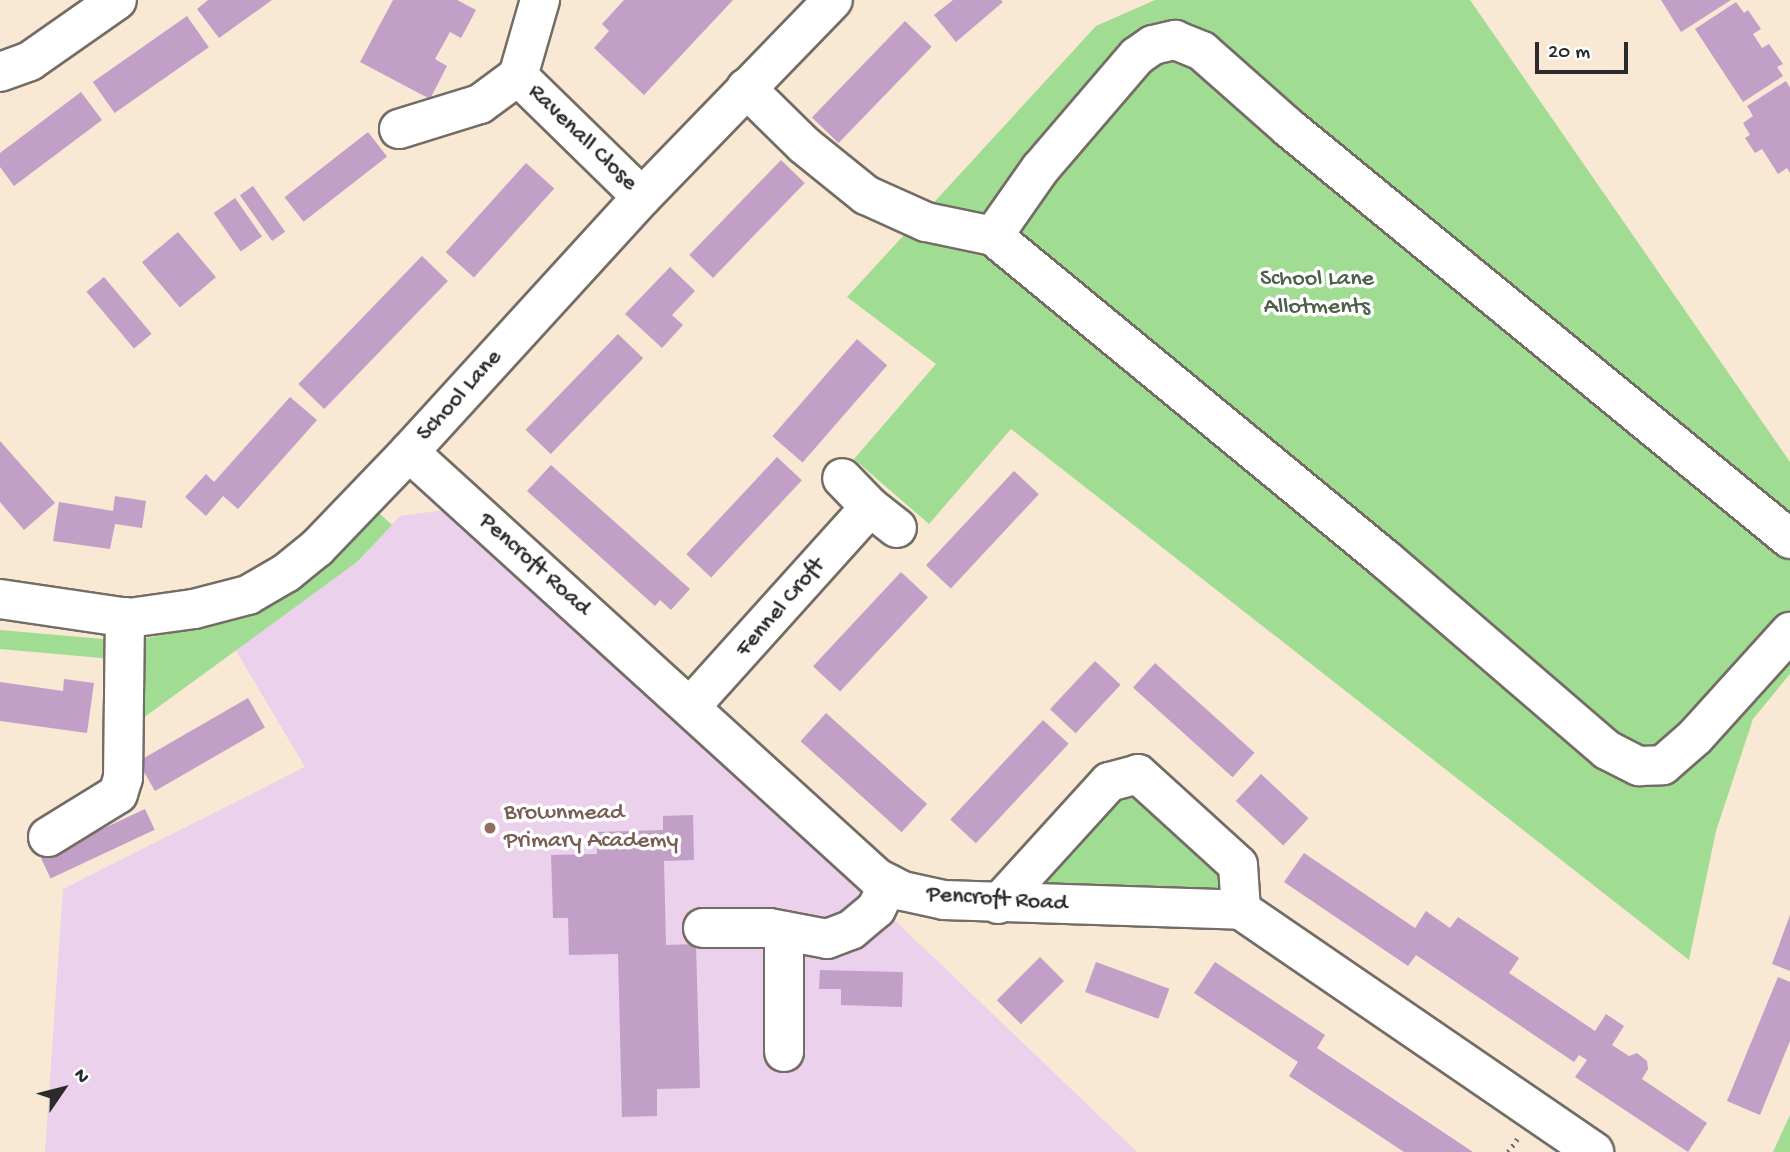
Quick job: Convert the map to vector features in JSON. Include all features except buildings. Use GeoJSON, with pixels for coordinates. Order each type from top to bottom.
{"type":"FeatureCollection","features":[{"type":"Feature","properties":{"kind":"street"},"geometry":{"type":"LineString","coordinates":[[0,72],[30,61],[117,0]]}},
{"type":"Feature","properties":{"kind":"street","name":"Ravenall Close"},"geometry":{"type":"LineString","coordinates":[[540,0],[518,76],[642,197]]}},
{"type":"Feature","properties":{"kind":"street","name":"School Lane"},"geometry":{"type":"LineString","coordinates":[[0,599],[125,617],[194,609],[248,595],[286,573],[317,548],[409,452],[642,197],[832,0]]}},
{"type":"Feature","properties":{"kind":"street"},"geometry":{"type":"LineString","coordinates":[[993,236],[1040,169],[1137,56],[1153,46],[1175,40],[1202,51],[1289,128],[1790,539]]}},
{"type":"Feature","properties":{"kind":"street"},"geometry":{"type":"LineString","coordinates":[[400,129],[480,104],[518,76]]}},
{"type":"Feature","properties":{"kind":"street"},"geometry":{"type":"LineString","coordinates":[[746,88],[804,145],[866,195],[926,222],[993,236],[1385,559],[1607,750],[1639,766],[1663,765],[1790,632]]}},
{"type":"Feature","properties":{"kind":"street","name":"Pencroft Road"},"geometry":{"type":"LineString","coordinates":[[409,452],[877,878],[903,891],[944,900],[998,904],[1241,910]]}},
{"type":"Feature","properties":{"kind":"street","name":"Fennel Croft"},"geometry":{"type":"LineString","coordinates":[[690,708],[884,517],[842,478]]}},
{"type":"Feature","properties":{"kind":"street"},"geometry":{"type":"LineString","coordinates":[[48,837],[118,794],[123,778],[125,617]]}},
{"type":"Feature","properties":{"kind":"street"},"geometry":{"type":"LineString","coordinates":[[998,904],[1109,782],[1138,774],[1238,864],[1241,910],[1594,1152]]}},
{"type":"Feature","properties":{"kind":"street"},"geometry":{"type":"LineString","coordinates":[[703,928],[769,928],[827,939],[851,930],[876,909],[889,884]]}},
{"type":"Feature","properties":{"kind":"street"},"geometry":{"type":"LineString","coordinates":[[784,931],[784,1052]]}},
{"type":"Feature","properties":{"kind":"shaded area","name":"Brownmead Primary Academy"},"geometry":{"type":"Polygon","coordinates":[[[445,510],[863,890],[1137,1152],[45,1152],[63,889],[305,767],[235,649],[357,562],[400,516],[445,510]]]}},
{"type":"Feature","properties":{"kind":"green space","name":"School Lane Allotments"},"geometry":{"type":"Polygon","coordinates":[[[1155,0],[1470,0],[1790,462],[1790,674],[1753,719],[1716,831],[1689,960],[1011,429],[929,524],[854,459],[936,364],[847,297],[1096,26],[1155,0]]]}},
{"type":"Feature","properties":{"kind":"green space"},"geometry":{"type":"Polygon","coordinates":[[[379,513],[392,525],[357,562],[124,732],[132,641],[213,625],[282,591],[379,513]]]}},
{"type":"Feature","properties":{"kind":"green space"},"geometry":{"type":"Polygon","coordinates":[[[0,630],[118,640],[116,659],[0,649],[0,630]]]}},
{"type":"Feature","properties":{"kind":"green space"},"geometry":{"type":"Polygon","coordinates":[[[1141,788],[1220,860],[1223,895],[1033,887],[1118,794],[1141,788]]]}},
{"type":"Feature","properties":{"kind":"green space"},"geometry":{"type":"Polygon","coordinates":[[[1790,1115],[1790,1152],[1773,1152],[1790,1115]]]}},
{"type":"Feature","properties":{"kind":"place","name":"Brownmead Primary Academy"},"geometry":{"type":"Point","coordinates":[490,828]}}]}
